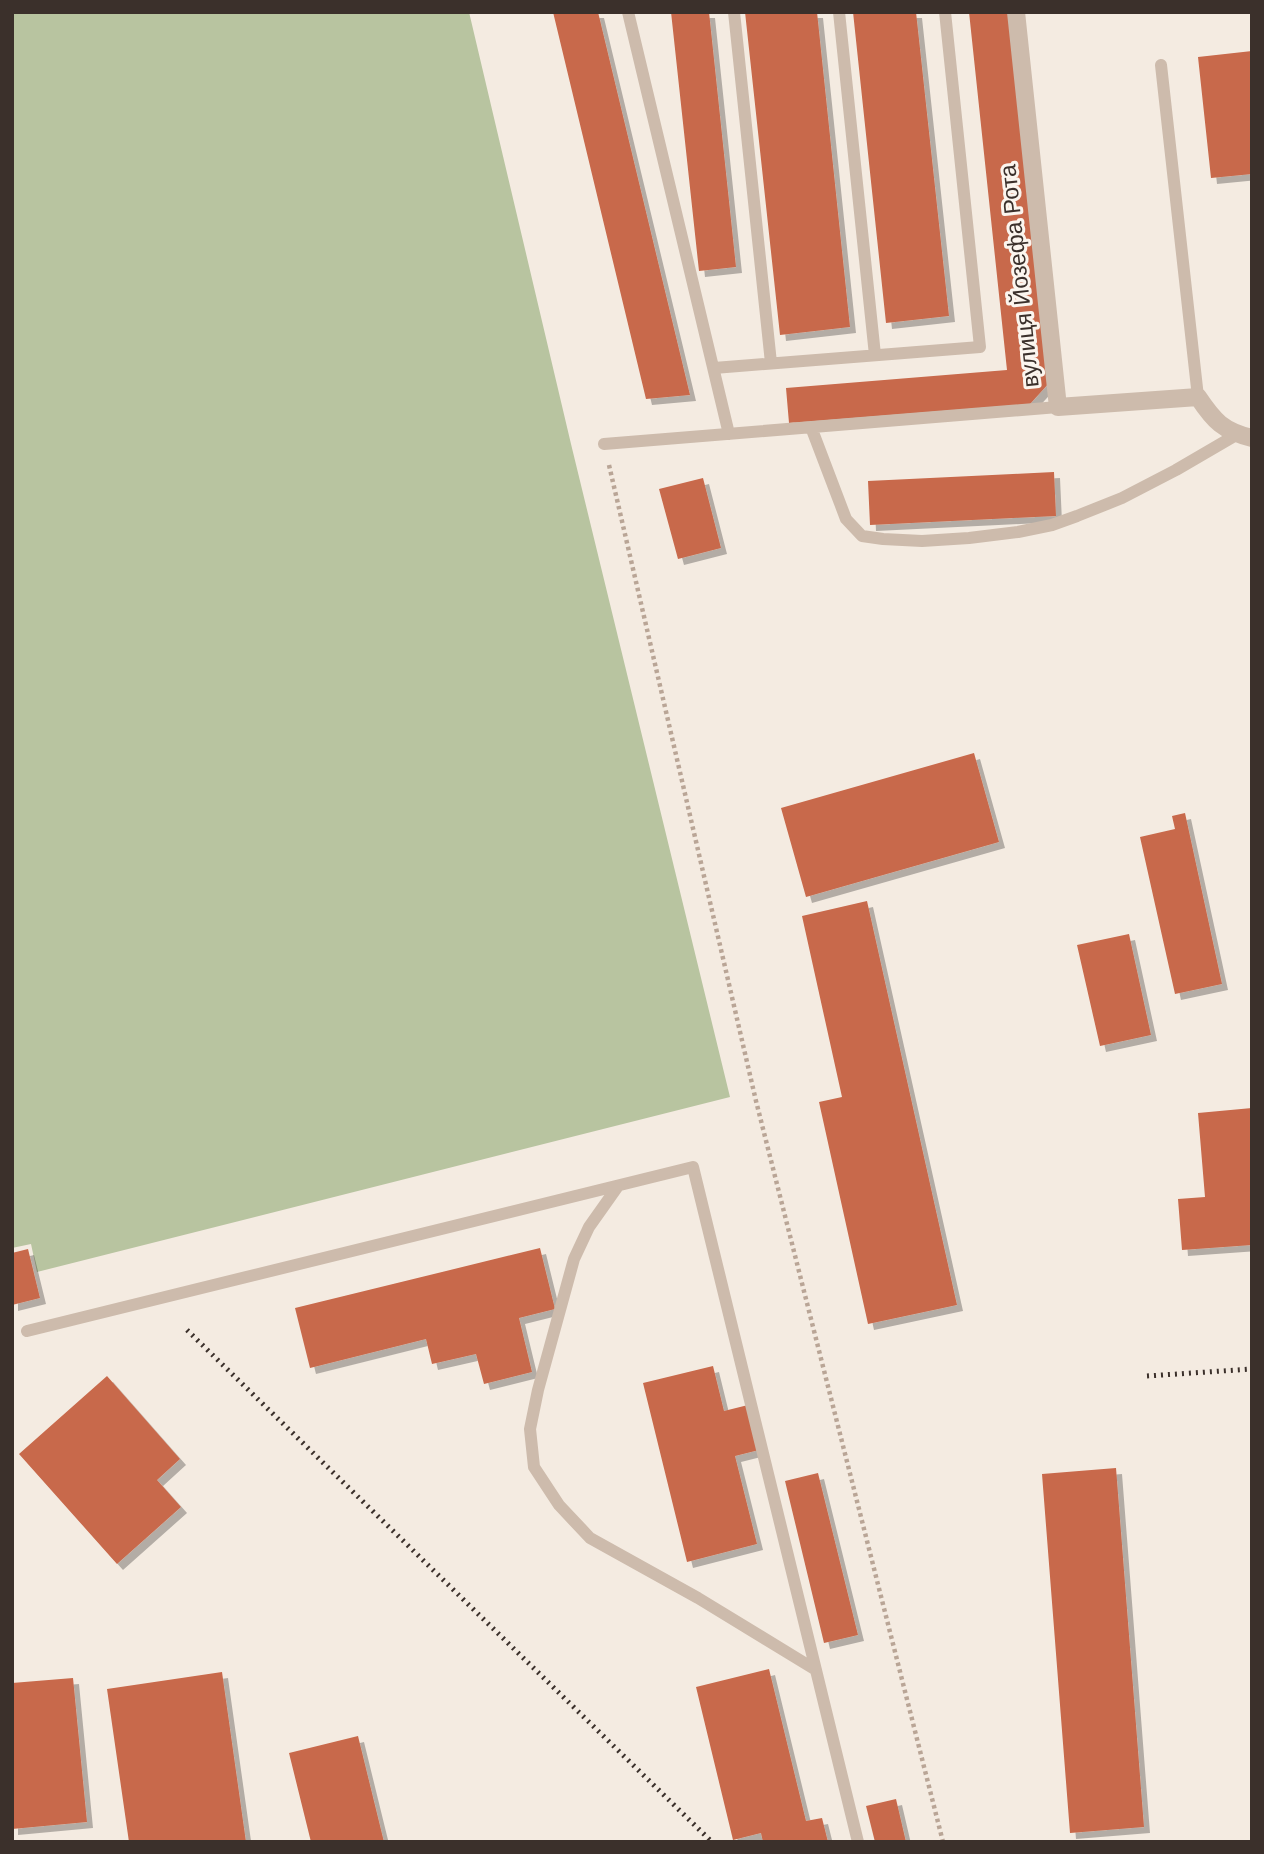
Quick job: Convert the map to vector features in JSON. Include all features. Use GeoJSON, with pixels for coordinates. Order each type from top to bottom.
{"type":"FeatureCollection","features":[{"type":"Feature","properties":{"kind":"street","name":"вулиця Йозефа Рота"},"geometry":{"type":"LineString","coordinates":[[1016,12],[1058,407],[1198,397]]}},
{"type":"Feature","properties":{"kind":"street"},"geometry":{"type":"LineString","coordinates":[[1198,397],[1213,419],[1244,436]]}},
{"type":"Feature","properties":{"kind":"lane"},"geometry":{"type":"LineString","coordinates":[[628,12],[729,434]]}},
{"type":"Feature","properties":{"kind":"lane"},"geometry":{"type":"LineString","coordinates":[[734,12],[771,363]]}},
{"type":"Feature","properties":{"kind":"lane"},"geometry":{"type":"LineString","coordinates":[[839,12],[875,355]]}},
{"type":"Feature","properties":{"kind":"lane"},"geometry":{"type":"LineString","coordinates":[[714,368],[980,346],[945,12]]}},
{"type":"Feature","properties":{"kind":"lane"},"geometry":{"type":"LineString","coordinates":[[1161,65],[1198,397]]}},
{"type":"Feature","properties":{"kind":"lane"},"geometry":{"type":"LineString","coordinates":[[604,444],[1058,407]]}},
{"type":"Feature","properties":{"kind":"lane"},"geometry":{"type":"LineString","coordinates":[[811,427],[846,519],[862,536],[922,541],[1018,532],[1064,520],[1133,493],[1244,436]]}},
{"type":"Feature","properties":{"kind":"lane"},"geometry":{"type":"LineString","coordinates":[[27,1331],[693,1167],[858,1842]]}},
{"type":"Feature","properties":{"kind":"lane"},"geometry":{"type":"LineString","coordinates":[[618,1186],[589,1227],[574,1259],[530,1429],[534,1468],[559,1506],[590,1538],[709,1605],[816,1670]]}},
{"type":"Feature","properties":{"kind":"path"},"geometry":{"type":"LineString","coordinates":[[604,444],[755,1101],[943,1842]]}},
{"type":"Feature","properties":{"kind":"green space"},"geometry":{"type":"Polygon","coordinates":[[[12,12],[469,12],[730,1097],[37,1272],[31,1244],[12,1248],[12,12]]]}},
{"type":"Feature","properties":{"kind":"building"},"geometry":{"type":"Polygon","coordinates":[[[553,12],[598,12],[690,395],[646,399],[553,12]]]}},
{"type":"Feature","properties":{"kind":"building"},"geometry":{"type":"Polygon","coordinates":[[[671,12],[709,12],[736,267],[699,271],[671,12]]]}},
{"type":"Feature","properties":{"kind":"building"},"geometry":{"type":"Polygon","coordinates":[[[745,12],[817,12],[850,327],[780,335],[745,12]]]}},
{"type":"Feature","properties":{"kind":"building"},"geometry":{"type":"Polygon","coordinates":[[[853,12],[916,12],[949,316],[886,323],[853,12]]]}},
{"type":"Feature","properties":{"kind":"building"},"geometry":{"type":"Polygon","coordinates":[[[969,12],[1010,12],[1050,382],[1030,404],[789,423],[786,388],[1007,370],[969,12]]]}},
{"type":"Feature","properties":{"kind":"building"},"geometry":{"type":"Polygon","coordinates":[[[1252,51],[1252,174],[1211,178],[1198,57],[1252,51]]]}},
{"type":"Feature","properties":{"kind":"building"},"geometry":{"type":"Polygon","coordinates":[[[1054,472],[1056,516],[870,525],[868,481],[1054,472]]]}},
{"type":"Feature","properties":{"kind":"building"},"geometry":{"type":"Polygon","coordinates":[[[703,478],[721,548],[678,559],[659,489],[703,478]]]}},
{"type":"Feature","properties":{"kind":"building"},"geometry":{"type":"Polygon","coordinates":[[[974,753],[999,842],[806,897],[781,808],[974,753]]]}},
{"type":"Feature","properties":{"kind":"building"},"geometry":{"type":"Polygon","coordinates":[[[1185,813],[1222,984],[1175,994],[1140,837],[1175,829],[1172,816],[1185,813]]]}},
{"type":"Feature","properties":{"kind":"building"},"geometry":{"type":"Polygon","coordinates":[[[867,901],[957,1305],[868,1324],[819,1102],[842,1097],[802,916],[867,901]]]}},
{"type":"Feature","properties":{"kind":"building"},"geometry":{"type":"Polygon","coordinates":[[[1129,934],[1151,1035],[1100,1046],[1077,945],[1129,934]]]}},
{"type":"Feature","properties":{"kind":"building"},"geometry":{"type":"Polygon","coordinates":[[[1252,1108],[1252,1245],[1182,1250],[1178,1199],[1205,1197],[1198,1113],[1252,1108]]]}},
{"type":"Feature","properties":{"kind":"building"},"geometry":{"type":"Polygon","coordinates":[[[540,1248],[555,1309],[519,1318],[532,1372],[484,1384],[476,1354],[432,1364],[426,1339],[310,1368],[295,1308],[540,1248]]]}},
{"type":"Feature","properties":{"kind":"building"},"geometry":{"type":"Polygon","coordinates":[[[28,1249],[40,1298],[12,1305],[12,1253],[28,1249]]]}},
{"type":"Feature","properties":{"kind":"building"},"geometry":{"type":"Polygon","coordinates":[[[713,1366],[724,1411],[748,1405],[759,1450],[735,1456],[757,1544],[687,1562],[643,1383],[713,1366]]]}},
{"type":"Feature","properties":{"kind":"building"},"geometry":{"type":"Polygon","coordinates":[[[107,1376],[180,1459],[157,1480],[181,1507],[117,1564],[19,1454],[107,1376]]]}},
{"type":"Feature","properties":{"kind":"building"},"geometry":{"type":"Polygon","coordinates":[[[1116,1468],[1144,1827],[1070,1833],[1042,1474],[1116,1468]]]}},
{"type":"Feature","properties":{"kind":"building"},"geometry":{"type":"Polygon","coordinates":[[[818,1473],[858,1635],[824,1643],[785,1481],[818,1473]]]}},
{"type":"Feature","properties":{"kind":"building"},"geometry":{"type":"Polygon","coordinates":[[[769,1669],[806,1821],[822,1818],[828,1842],[763,1842],[761,1833],[733,1840],[696,1687],[769,1669]]]}},
{"type":"Feature","properties":{"kind":"building"},"geometry":{"type":"Polygon","coordinates":[[[222,1672],[246,1842],[129,1842],[107,1689],[222,1672]]]}},
{"type":"Feature","properties":{"kind":"building"},"geometry":{"type":"Polygon","coordinates":[[[73,1678],[87,1822],[12,1829],[12,1683],[73,1678]]]}},
{"type":"Feature","properties":{"kind":"building"},"geometry":{"type":"Polygon","coordinates":[[[358,1736],[384,1842],[311,1842],[289,1753],[358,1736]]]}},
{"type":"Feature","properties":{"kind":"building"},"geometry":{"type":"Polygon","coordinates":[[[896,1799],[906,1842],[875,1842],[866,1806],[896,1799]]]}},
{"type":"Feature","properties":{"kind":"railway"},"geometry":{"type":"LineString","coordinates":[[187,1330],[712,1842]]}},
{"type":"Feature","properties":{"kind":"railway"},"geometry":{"type":"LineString","coordinates":[[1147,1376],[1252,1369]]}}]}
